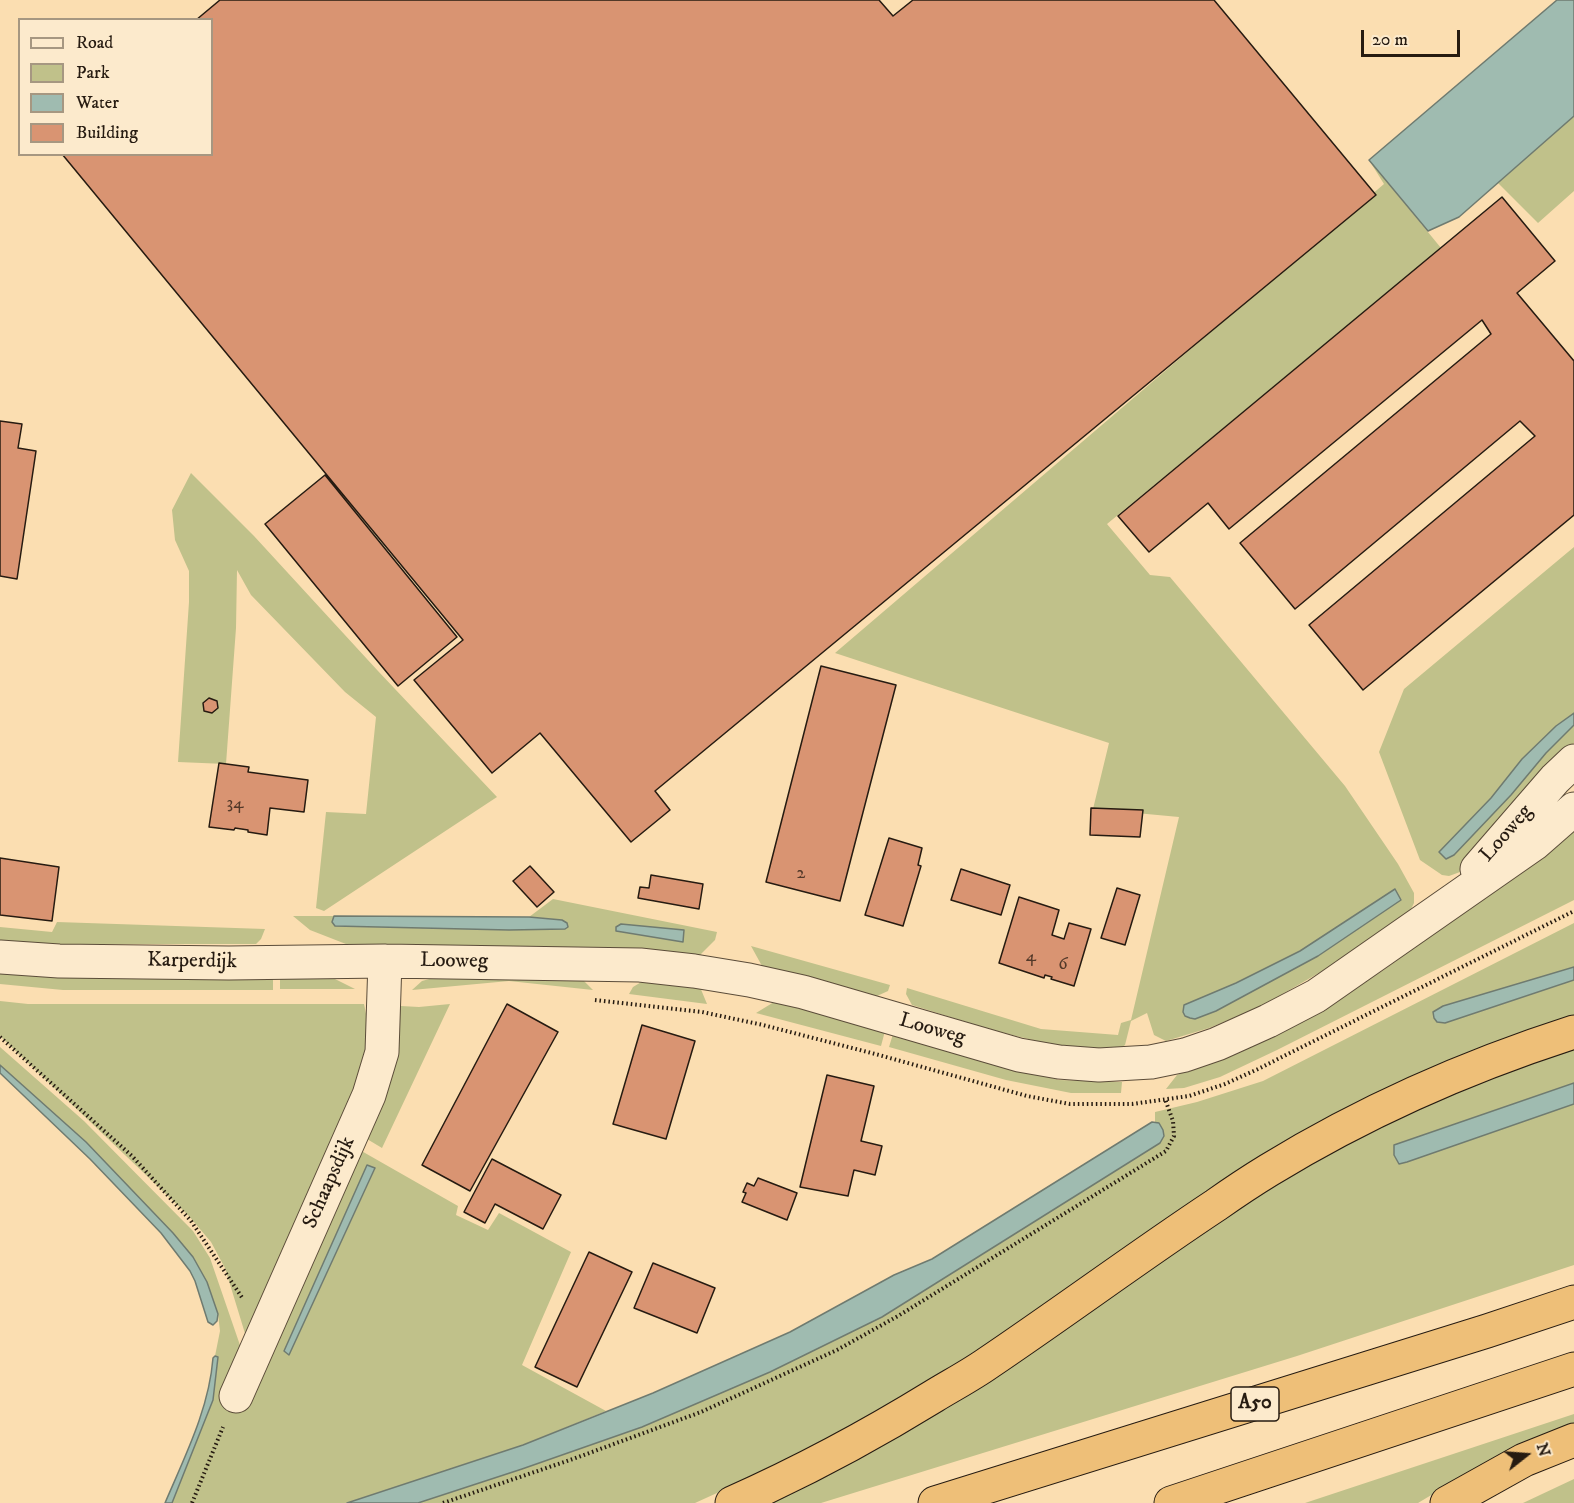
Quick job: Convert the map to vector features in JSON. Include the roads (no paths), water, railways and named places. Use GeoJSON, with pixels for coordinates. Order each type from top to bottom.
{"type":"FeatureCollection","features":[{"type":"Feature","properties":{"kind":"highway"},"geometry":{"type":"LineString","coordinates":[[732,1503],[821,1461],[889,1424],[986,1364],[1173,1233],[1267,1171],[1324,1138],[1436,1084],[1574,1032]]}},
{"type":"Feature","properties":{"kind":"highway","name":"A50"},"geometry":{"type":"LineString","coordinates":[[935,1503],[1574,1302]]}},
{"type":"Feature","properties":{"kind":"highway"},"geometry":{"type":"LineString","coordinates":[[1171,1503],[1574,1369]]}},
{"type":"Feature","properties":{"kind":"highway"},"geometry":{"type":"LineString","coordinates":[[1448,1503],[1524,1460],[1574,1440]]}},
{"type":"Feature","properties":{"kind":"street","name":"Looweg"},"geometry":{"type":"LineString","coordinates":[[1441,908],[1555,779],[1574,761]]}},
{"type":"Feature","properties":{"kind":"street","name":"Looweg"},"geometry":{"type":"LineString","coordinates":[[385,961],[589,963],[640,965],[694,971],[803,992],[1019,1055],[1059,1062],[1099,1065],[1152,1062],[1185,1055],[1227,1040],[1316,996],[1534,844],[1574,809]]}},
{"type":"Feature","properties":{"kind":"street","name":"Karperdijk"},"geometry":{"type":"LineString","coordinates":[[0,957],[229,963],[385,961]]}},
{"type":"Feature","properties":{"kind":"street","name":"Schaapsdijk"},"geometry":{"type":"LineString","coordinates":[[236,1396],[369,1095],[382,1052],[385,961]]}},
{"type":"Feature","properties":{"kind":"water"},"geometry":{"type":"Polygon","coordinates":[[[1557,0],[1574,0],[1574,116],[1459,217],[1428,231],[1369,160],[1557,0]]]}},
{"type":"Feature","properties":{"kind":"water"},"geometry":{"type":"Polygon","coordinates":[[[1574,713],[1574,725],[1454,855],[1446,859],[1439,852],[1491,798],[1522,759],[1556,726],[1574,713]]]}},
{"type":"Feature","properties":{"kind":"water"},"geometry":{"type":"Polygon","coordinates":[[[1395,889],[1401,900],[1318,956],[1216,1011],[1195,1019],[1185,1016],[1184,1005],[1236,983],[1300,951],[1395,889]]]}},
{"type":"Feature","properties":{"kind":"water"},"geometry":{"type":"Polygon","coordinates":[[[334,916],[529,917],[562,920],[567,923],[568,927],[565,929],[509,930],[335,926],[332,922],[334,916]]]}},
{"type":"Feature","properties":{"kind":"water"},"geometry":{"type":"Polygon","coordinates":[[[621,924],[684,930],[683,942],[616,931],[616,927],[621,924]]]}},
{"type":"Feature","properties":{"kind":"water"},"geometry":{"type":"Polygon","coordinates":[[[1574,967],[1574,980],[1445,1023],[1437,1022],[1434,1018],[1433,1012],[1443,1006],[1574,967]]]}},
{"type":"Feature","properties":{"kind":"water"},"geometry":{"type":"Polygon","coordinates":[[[0,1065],[86,1142],[193,1257],[207,1282],[218,1314],[217,1321],[213,1325],[208,1322],[190,1271],[161,1233],[90,1159],[0,1073],[0,1065]]]}},
{"type":"Feature","properties":{"kind":"water"},"geometry":{"type":"Polygon","coordinates":[[[1574,1083],[1574,1104],[1407,1162],[1399,1164],[1394,1155],[1394,1145],[1574,1083]]]}},
{"type":"Feature","properties":{"kind":"water"},"geometry":{"type":"Polygon","coordinates":[[[1152,1122],[1159,1123],[1163,1130],[1164,1136],[1160,1143],[882,1317],[770,1372],[642,1427],[418,1503],[347,1503],[523,1445],[653,1393],[790,1332],[894,1275],[932,1259],[1152,1122]]]}},
{"type":"Feature","properties":{"kind":"water"},"geometry":{"type":"Polygon","coordinates":[[[367,1165],[375,1168],[289,1355],[284,1351],[367,1165]]]}},
{"type":"Feature","properties":{"kind":"water"},"geometry":{"type":"Polygon","coordinates":[[[215,1356],[218,1357],[213,1400],[172,1503],[165,1503],[201,1414],[215,1356]]]}}]}
